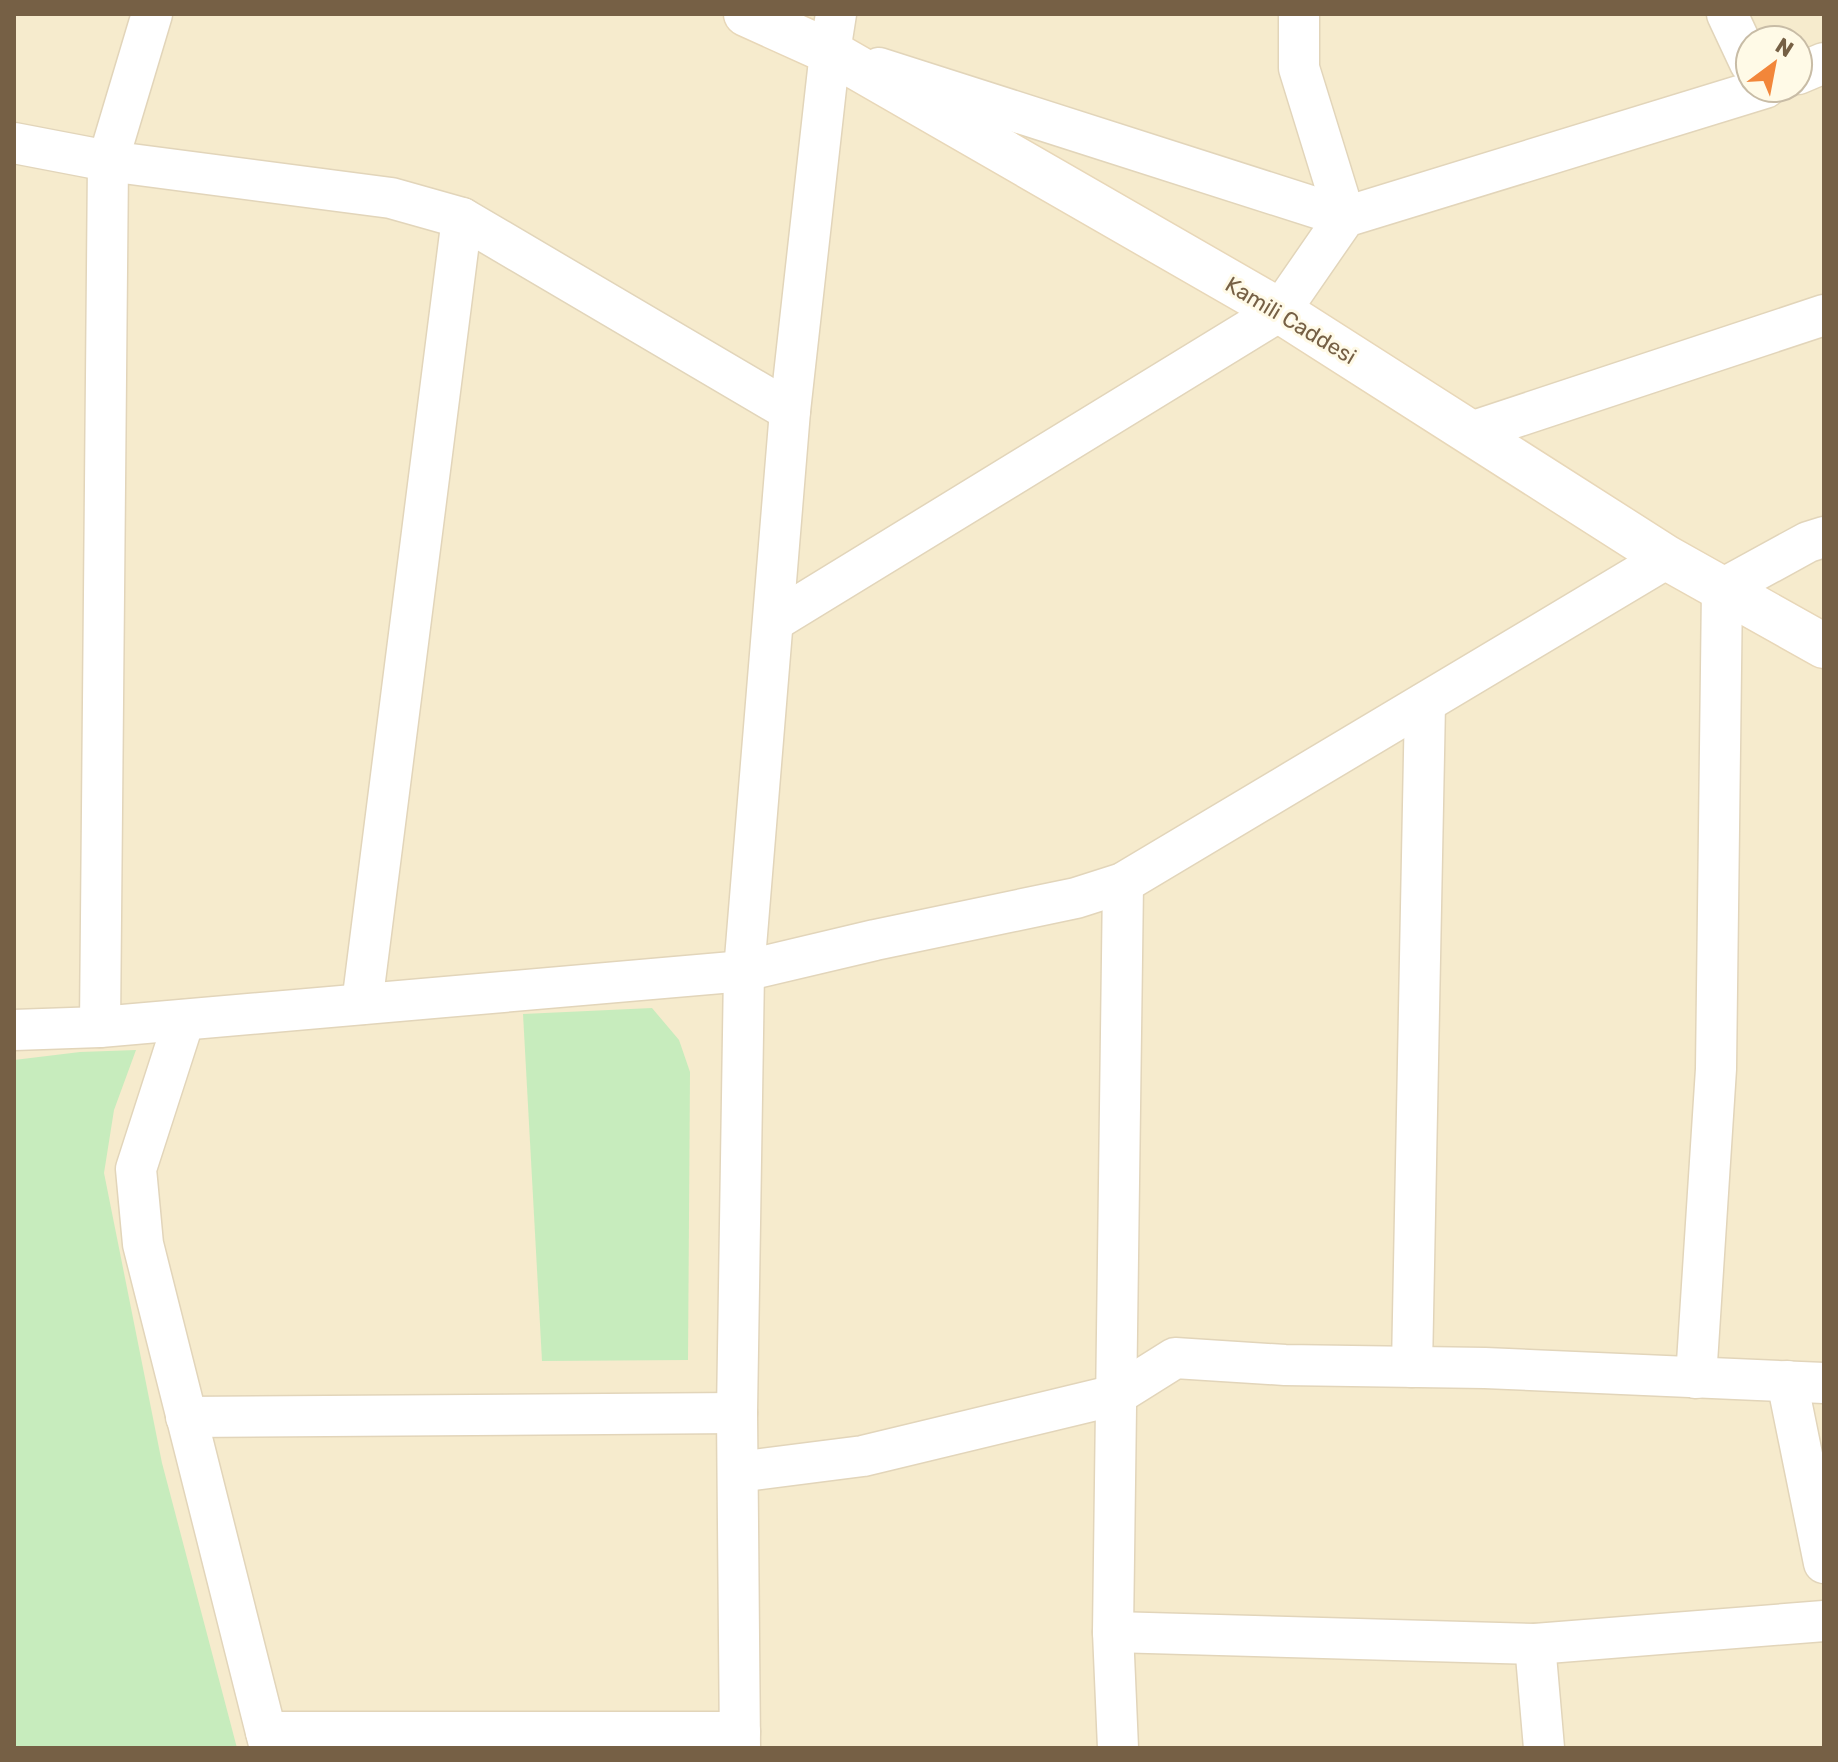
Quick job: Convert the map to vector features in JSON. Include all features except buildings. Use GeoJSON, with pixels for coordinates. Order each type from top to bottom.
{"type":"FeatureCollection","features":[{"type":"Feature","properties":{"kind":"street"},"geometry":{"type":"LineString","coordinates":[[100,1027],[108,161],[152,14]]}},
{"type":"Feature","properties":{"kind":"street","name":"Kamili Caddesi"},"geometry":{"type":"LineString","coordinates":[[746,14],[833,33],[1280,311],[1667,558],[1824,646]]}},
{"type":"Feature","properties":{"kind":"street"},"geometry":{"type":"LineString","coordinates":[[1299,14],[1299,68],[1345,217]]}},
{"type":"Feature","properties":{"kind":"street"},"geometry":{"type":"LineString","coordinates":[[184,1020],[136,1169],[143,1244],[268,1740],[740,1740],[737,1413],[744,971],[790,411],[833,33],[1345,217],[1734,97]]}},
{"type":"Feature","properties":{"kind":"street"},"geometry":{"type":"LineString","coordinates":[[14,143],[108,161],[391,198],[462,218],[790,411]]}},
{"type":"Feature","properties":{"kind":"street"},"geometry":{"type":"LineString","coordinates":[[774,621],[1280,311],[1345,217]]}},
{"type":"Feature","properties":{"kind":"street"},"geometry":{"type":"LineString","coordinates":[[362,1004],[462,218]]}},
{"type":"Feature","properties":{"kind":"street"},"geometry":{"type":"LineString","coordinates":[[1471,432],[1824,315]]}},
{"type":"Feature","properties":{"kind":"street"},"geometry":{"type":"LineString","coordinates":[[1696,1378],[1716,1069],[1722,589],[1808,542],[1824,537]]}},
{"type":"Feature","properties":{"kind":"street"},"geometry":{"type":"LineString","coordinates":[[14,1030],[100,1027],[744,971],[1076,898],[1123,883],[1667,558]]}},
{"type":"Feature","properties":{"kind":"street"},"geometry":{"type":"LineString","coordinates":[[1412,1367],[1425,703]]}},
{"type":"Feature","properties":{"kind":"street"},"geometry":{"type":"LineString","coordinates":[[1118,1748],[1113,1632],[1123,883]]}},
{"type":"Feature","properties":{"kind":"street"},"geometry":{"type":"LineString","coordinates":[[738,1472],[863,1456],[1116,1395],[1175,1358],[1285,1365],[1806,1382],[1824,1563]]}},
{"type":"Feature","properties":{"kind":"street"},"geometry":{"type":"LineString","coordinates":[[186,1417],[737,1413]]}},
{"type":"Feature","properties":{"kind":"street"},"geometry":{"type":"LineString","coordinates":[[1113,1632],[1535,1644],[1824,1621]]}},
{"type":"Feature","properties":{"kind":"street"},"geometry":{"type":"LineString","coordinates":[[1535,1644],[1544,1748]]}},
{"type":"Feature","properties":{"kind":"shaded area"},"geometry":{"type":"Polygon","coordinates":[[[14,14],[1824,14],[1824,1748],[14,1748],[14,14]]]}},
{"type":"Feature","properties":{"kind":"green space"},"geometry":{"type":"Polygon","coordinates":[[[652,1008],[679,1040],[690,1072],[688,1360],[542,1361],[523,1014],[652,1008]]]}},
{"type":"Feature","properties":{"kind":"green space"},"geometry":{"type":"Polygon","coordinates":[[[136,1050],[114,1110],[104,1173],[162,1463],[237,1748],[14,1748],[14,1060],[80,1052],[136,1050]]]}}]}
